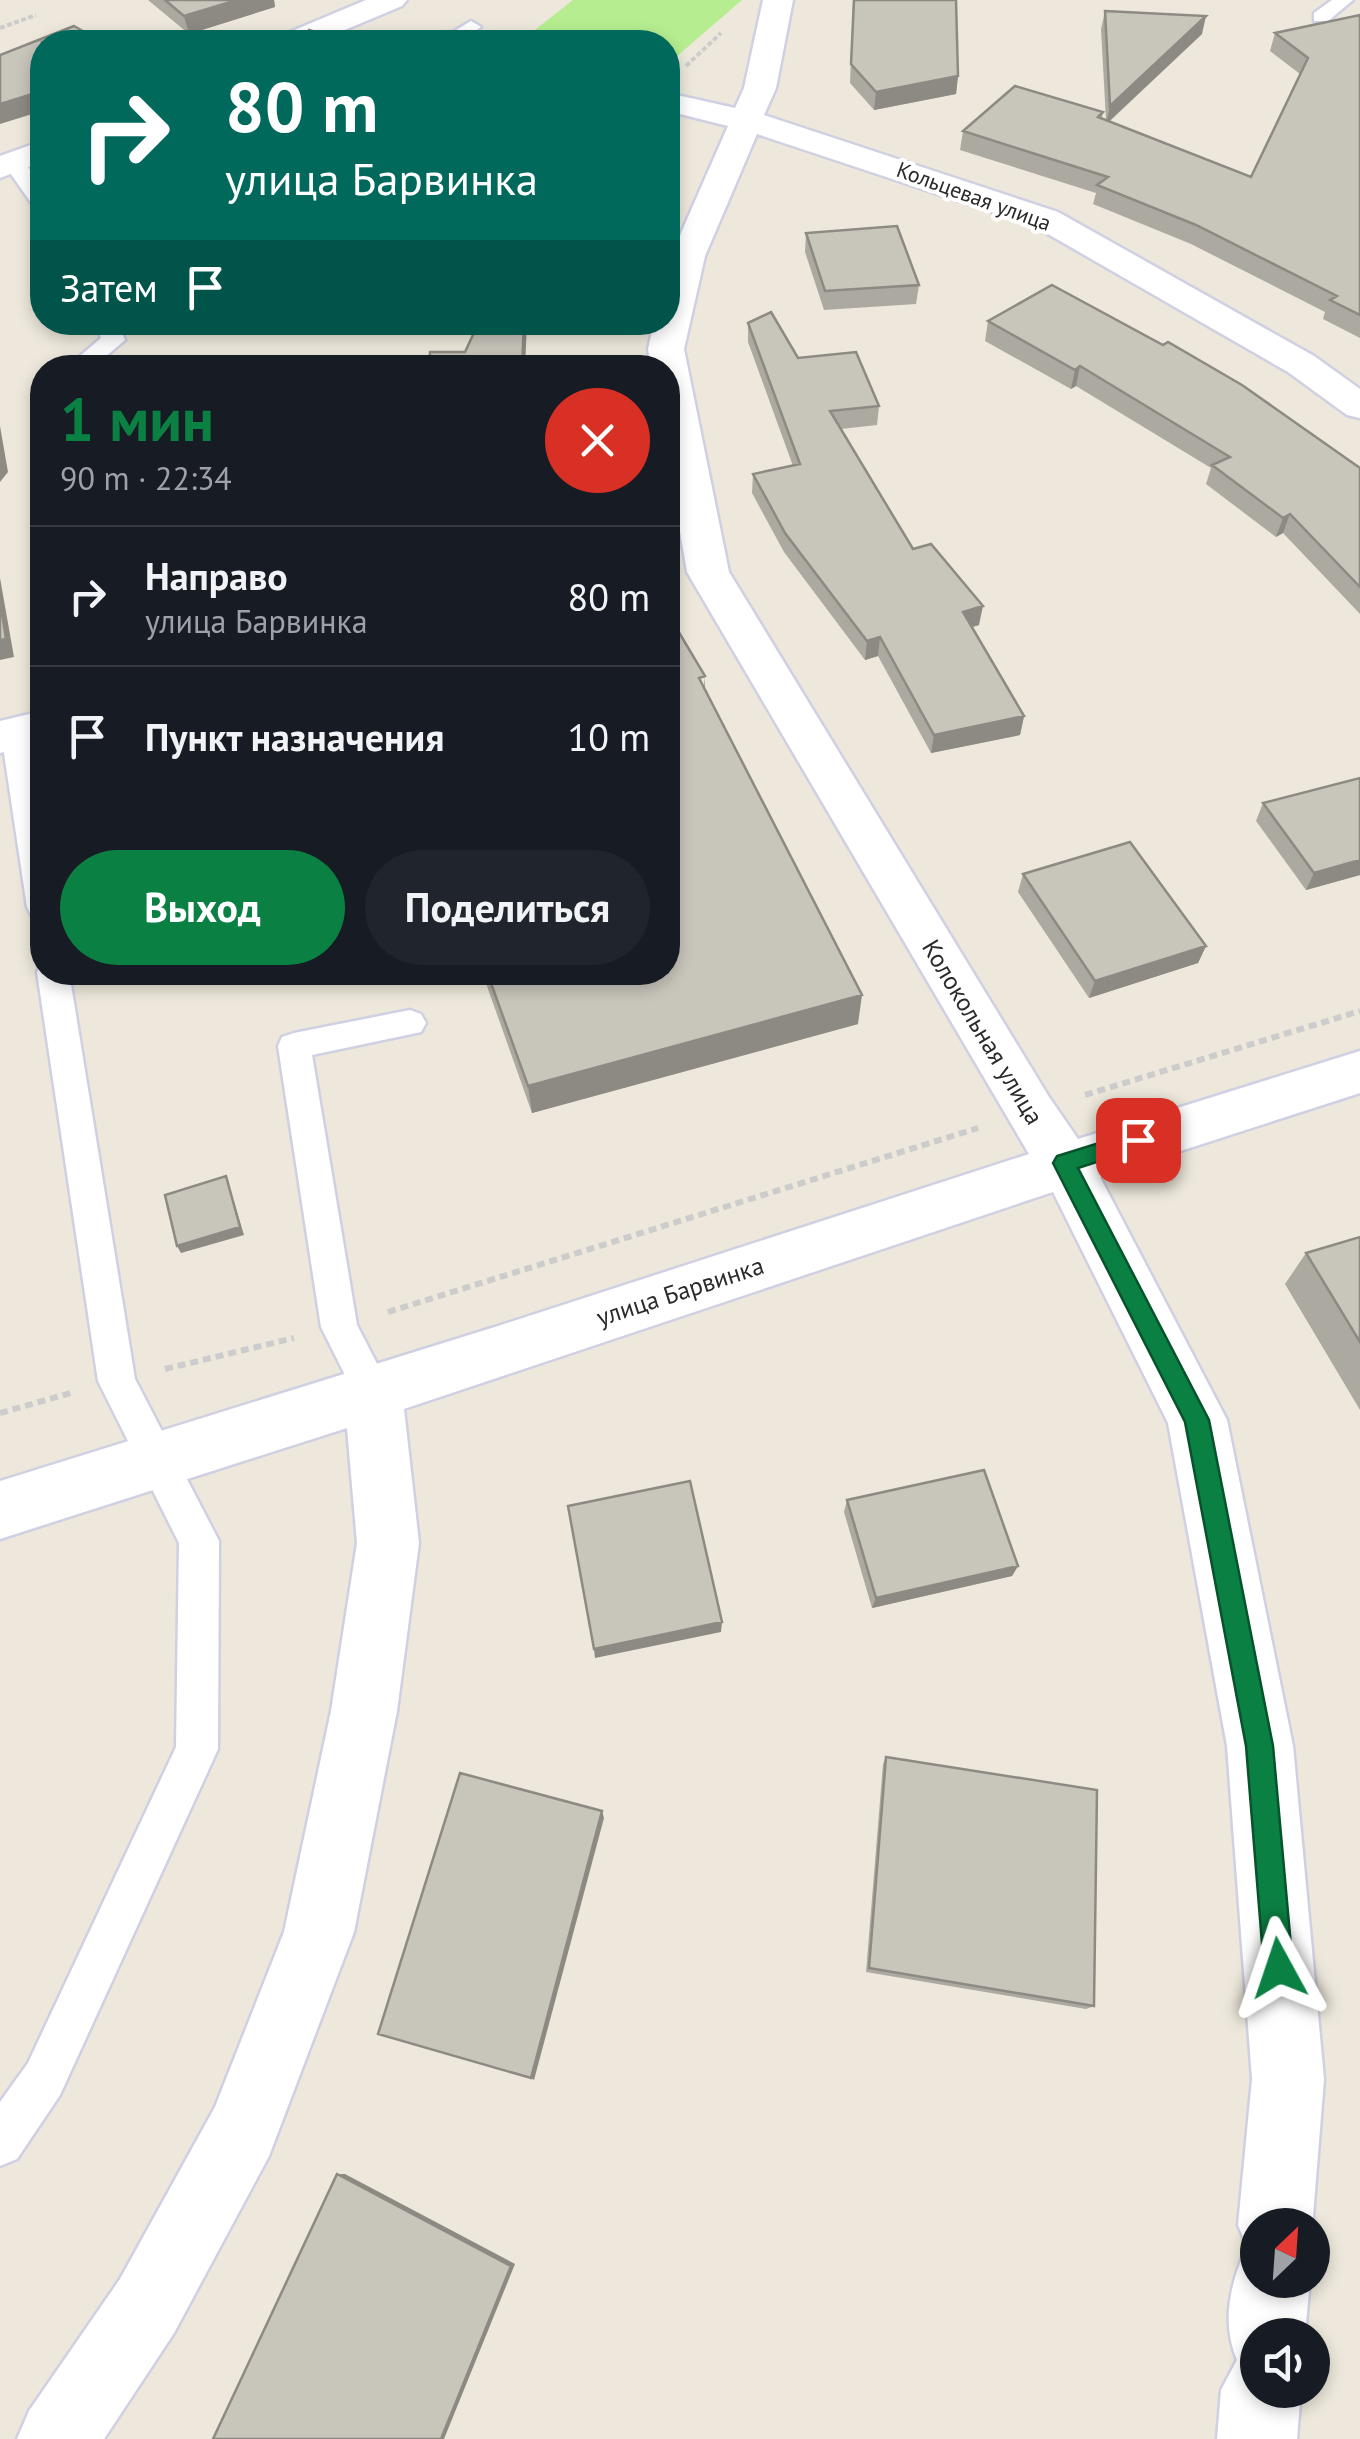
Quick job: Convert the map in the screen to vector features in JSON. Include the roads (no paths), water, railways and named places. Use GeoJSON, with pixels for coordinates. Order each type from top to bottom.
{"type":"FeatureCollection","features":[{"type":"Feature","properties":{"kind":"street","name":"Колокольная улица"},"geometry":{"type":"LineString","coordinates":[[680,290],[688,256],[749,121],[765,70],[778,0]]}},
{"type":"Feature","properties":{"kind":"street"},"geometry":{"type":"LineString","coordinates":[[318,30],[377,2]]}},
{"type":"Feature","properties":{"kind":"street","name":"Кольцевая улица"},"geometry":{"type":"LineString","coordinates":[[680,105],[749,121],[1046,219],[1301,364],[1360,407]]}},
{"type":"Feature","properties":{"kind":"street","name":"Колокольная улица"},"geometry":{"type":"LineString","coordinates":[[680,494],[688,577],[1064,1163],[1197,1420],[1260,1746],[1288,2079],[1277,2208]]}},
{"type":"Feature","properties":{"kind":"street","name":"улица Барвинка"},"geometry":{"type":"LineString","coordinates":[[0,1510],[158,1456],[373,1393],[1064,1163],[1360,1072]]}},
{"type":"Feature","properties":{"kind":"street"},"geometry":{"type":"LineString","coordinates":[[56,2439],[147,2306],[242,2130],[319,1932],[364,1711],[388,1543],[373,1393]]}},
{"type":"Feature","properties":{"kind":"street"},"geometry":{"type":"LineString","coordinates":[[1257,2439],[1260,2408]]}},
{"type":"Feature","properties":{"kind":"lane"},"geometry":{"type":"LineString","coordinates":[[1321,17],[1344,0]]}},
{"type":"Feature","properties":{"kind":"lane"},"geometry":{"type":"LineString","coordinates":[[94,355],[113,340],[111,335]]}},
{"type":"Feature","properties":{"kind":"lane"},"geometry":{"type":"LineString","coordinates":[[19,732],[30,816]]}},
{"type":"Feature","properties":{"kind":"lane"},"geometry":{"type":"LineString","coordinates":[[0,2142],[44,2080],[197,1749],[199,1541],[117,1380],[55,985]]}},
{"type":"Feature","properties":{"kind":"lane"},"geometry":{"type":"LineString","coordinates":[[373,1393],[339,1327],[294,1046],[410,1023]]}}]}
